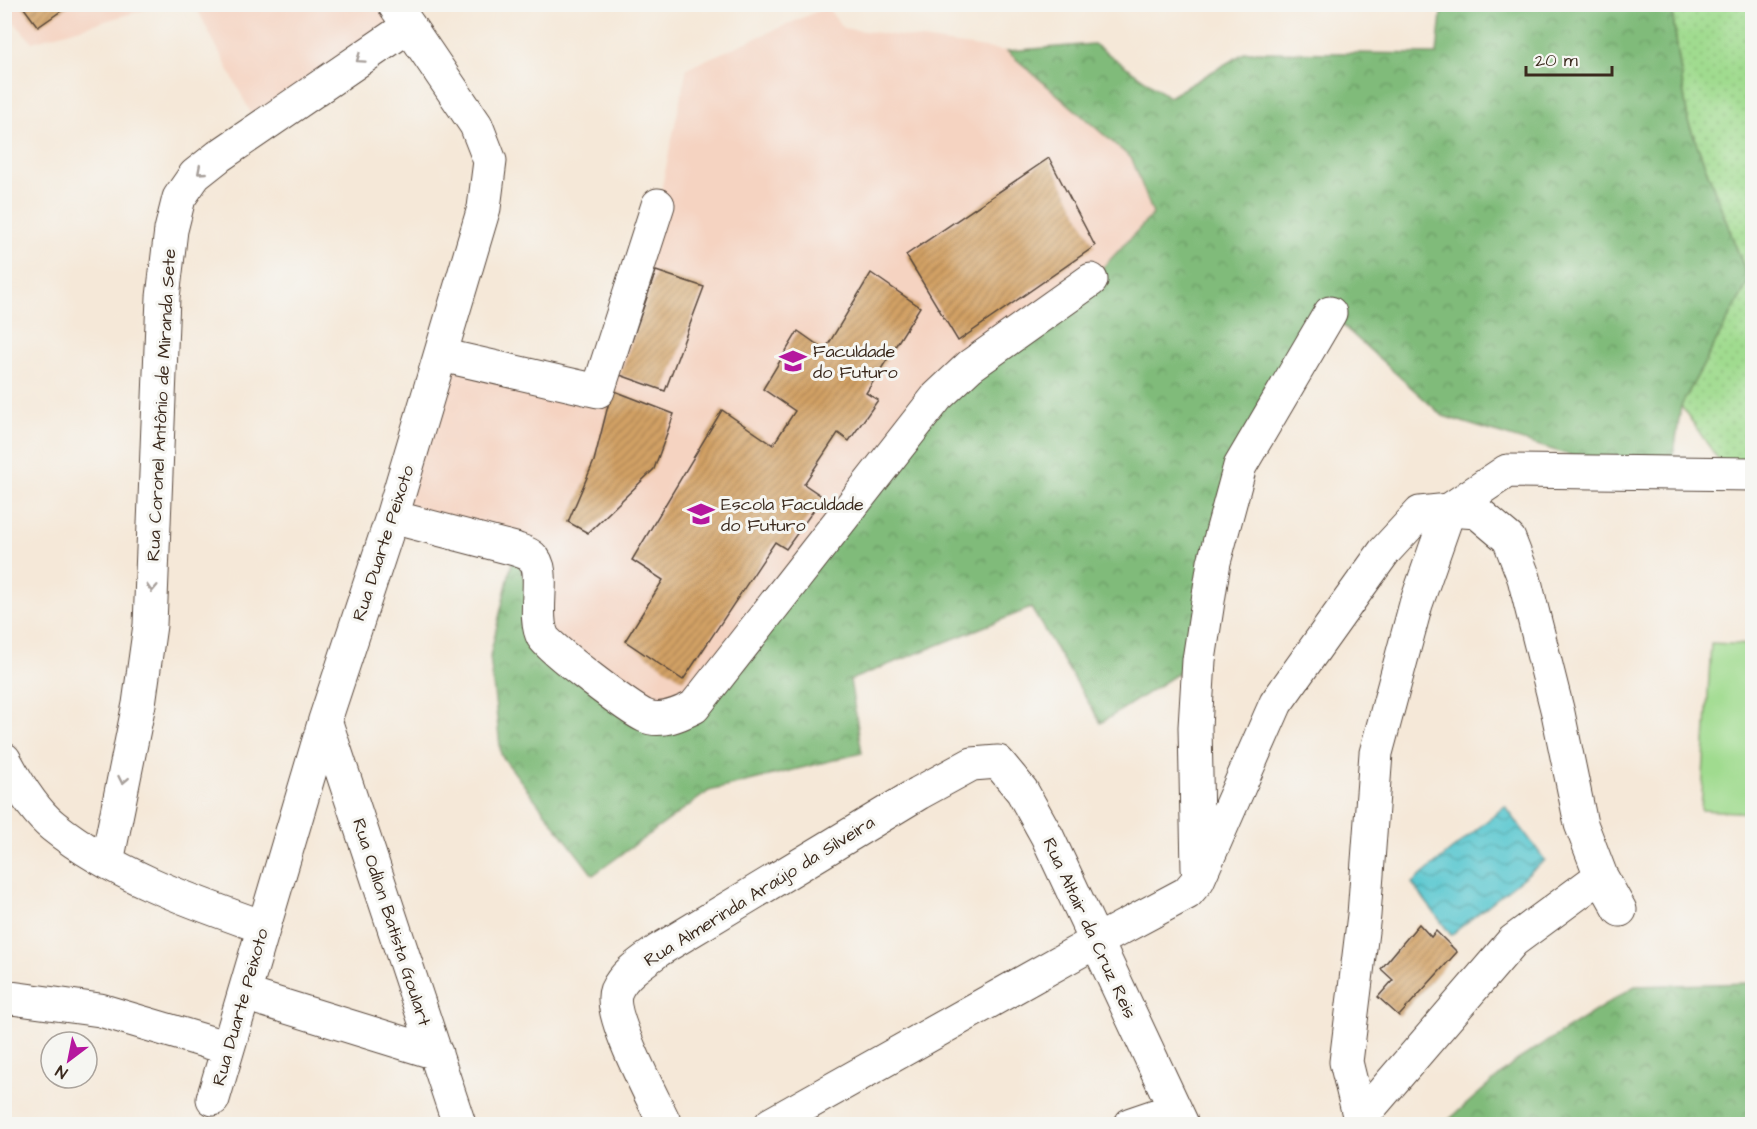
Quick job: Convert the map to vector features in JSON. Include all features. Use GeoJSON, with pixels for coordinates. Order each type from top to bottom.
{"type":"FeatureCollection","features":[{"type":"Feature","properties":{"kind":"street","name":"Rua Duarte Peixoto"},"geometry":{"type":"LineString","coordinates":[[213,1099],[325,720],[392,517],[484,208],[490,162],[476,125],[401,15]]}},
{"type":"Feature","properties":{"kind":"street","name":"Rua Coronel Antônio de Miranda Sete"},"geometry":{"type":"LineString","coordinates":[[107,862],[139,704],[150,625],[163,297],[171,230],[179,198],[195,175],[401,15]]}},
{"type":"Feature","properties":{"kind":"street"},"geometry":{"type":"LineString","coordinates":[[441,355],[598,391],[658,205]]}},
{"type":"Feature","properties":{"kind":"street"},"geometry":{"type":"LineString","coordinates":[[392,517],[515,549],[533,557],[539,569],[537,616],[543,637],[556,652],[647,717],[674,717],[694,707],[948,385],[1091,280]]}},
{"type":"Feature","properties":{"kind":"street"},"geometry":{"type":"LineString","coordinates":[[1198,880],[1195,727],[1199,660],[1214,562],[1240,466],[1330,314]]}},
{"type":"Feature","properties":{"kind":"street"},"geometry":{"type":"LineString","coordinates":[[1361,1122],[1346,1062],[1364,915],[1376,753],[1416,604],[1449,510],[1507,471],[1752,474]]}},
{"type":"Feature","properties":{"kind":"street"},"geometry":{"type":"LineString","coordinates":[[771,1125],[1096,941],[1187,893],[1198,880],[1276,703],[1344,605],[1420,513],[1449,510],[1477,512],[1509,538],[1524,578],[1544,657],[1581,824],[1600,876],[1620,910]]}},
{"type":"Feature","properties":{"kind":"street","name":"Rua Odilon Batista Goulart"},"geometry":{"type":"LineString","coordinates":[[325,720],[459,1125]]}},
{"type":"Feature","properties":{"kind":"street"},"geometry":{"type":"LineString","coordinates":[[4,759],[15,780],[51,824],[107,862],[186,900],[263,927]]}},
{"type":"Feature","properties":{"kind":"street","name":"Rua Altair da Cruz Reis"},"geometry":{"type":"LineString","coordinates":[[972,764],[998,762],[1022,791],[1047,836],[1178,1117]]}},
{"type":"Feature","properties":{"kind":"street","name":"Rua Almerinda Araújo da Silveira"},"geometry":{"type":"LineString","coordinates":[[665,1125],[616,1018],[616,992],[633,969],[699,926],[972,764]]}},
{"type":"Feature","properties":{"kind":"street"},"geometry":{"type":"LineString","coordinates":[[1361,1122],[1513,941],[1600,876]]}},
{"type":"Feature","properties":{"kind":"street"},"geometry":{"type":"LineString","coordinates":[[245,994],[435,1053]]}},
{"type":"Feature","properties":{"kind":"street"},"geometry":{"type":"LineString","coordinates":[[4,997],[100,1010],[228,1048]]}},
{"type":"Feature","properties":{"kind":"street"},"geometry":{"type":"LineString","coordinates":[[1131,1125],[1178,1117]]}},
{"type":"Feature","properties":{"kind":"shaded area"},"geometry":{"type":"Polygon","coordinates":[[[5,5],[161,5],[32,42],[5,12],[5,5]]]}},
{"type":"Feature","properties":{"kind":"shaded area"},"geometry":{"type":"Polygon","coordinates":[[[195,5],[394,5],[409,26],[259,129],[195,5]]]}},
{"type":"Feature","properties":{"kind":"shaded area","name":"Faculdade do Futuro"},"geometry":{"type":"Polygon","coordinates":[[[827,7],[843,28],[1007,51],[1132,159],[1153,214],[674,717],[556,652],[539,569],[392,517],[441,355],[598,391],[658,205],[687,68],[827,7]]]}},
{"type":"Feature","properties":{"kind":"green space"},"geometry":{"type":"Polygon","coordinates":[[[1442,5],[1671,5],[1688,121],[1749,281],[1681,406],[1669,486],[1443,416],[1330,314],[1240,466],[1199,660],[1101,723],[1031,608],[850,680],[862,753],[709,791],[593,875],[501,755],[490,656],[515,549],[543,637],[674,717],[937,397],[1091,280],[1153,214],[1132,159],[1007,51],[1094,44],[1169,97],[1246,52],[1437,54],[1442,5]]]}},
{"type":"Feature","properties":{"kind":"green space"},"geometry":{"type":"Polygon","coordinates":[[[1671,5],[1752,5],[1752,474],[1727,472],[1681,406],[1749,281],[1688,121],[1671,5]]]}},
{"type":"Feature","properties":{"kind":"green space"},"geometry":{"type":"Polygon","coordinates":[[[1711,643],[1752,645],[1752,813],[1701,810],[1711,643]]]}},
{"type":"Feature","properties":{"kind":"green space"},"geometry":{"type":"Polygon","coordinates":[[[1752,983],[1752,1124],[1444,1124],[1516,1061],[1635,986],[1752,983]]]}},
{"type":"Feature","properties":{"kind":"water"},"geometry":{"type":"Polygon","coordinates":[[[1505,806],[1545,860],[1451,935],[1412,883],[1505,806]]]}},
{"type":"Feature","properties":{"kind":"building"},"geometry":{"type":"Polygon","coordinates":[[[21,4],[71,4],[38,27],[21,4]]]}},
{"type":"Feature","properties":{"kind":"building"},"geometry":{"type":"Polygon","coordinates":[[[1049,158],[1095,246],[958,341],[906,255],[1049,158]]]}},
{"type":"Feature","properties":{"kind":"building"},"geometry":{"type":"Polygon","coordinates":[[[656,271],[704,287],[665,391],[620,375],[656,271]]]}},
{"type":"Feature","properties":{"kind":"building"},"geometry":{"type":"Polygon","coordinates":[[[871,273],[920,307],[866,393],[878,400],[849,441],[838,433],[804,484],[823,497],[786,549],[775,542],[683,680],[625,641],[663,580],[632,560],[722,410],[773,445],[795,411],[763,389],[798,331],[825,350],[871,273]]]}},
{"type":"Feature","properties":{"kind":"building"},"geometry":{"type":"Polygon","coordinates":[[[612,390],[674,414],[654,469],[588,533],[568,522],[594,461],[612,390]]]}},
{"type":"Feature","properties":{"kind":"building"},"geometry":{"type":"Polygon","coordinates":[[[1419,924],[1431,937],[1436,931],[1457,952],[1399,1016],[1378,997],[1393,980],[1381,969],[1419,924]]]}},
{"type":"Feature","properties":{"kind":"place","name":"Faculdade do Futuro"},"geometry":{"type":"Point","coordinates":[793,361]}},
{"type":"Feature","properties":{"kind":"place","name":"Escola Faculdade do Futuro"},"geometry":{"type":"Point","coordinates":[701,514]}}]}
